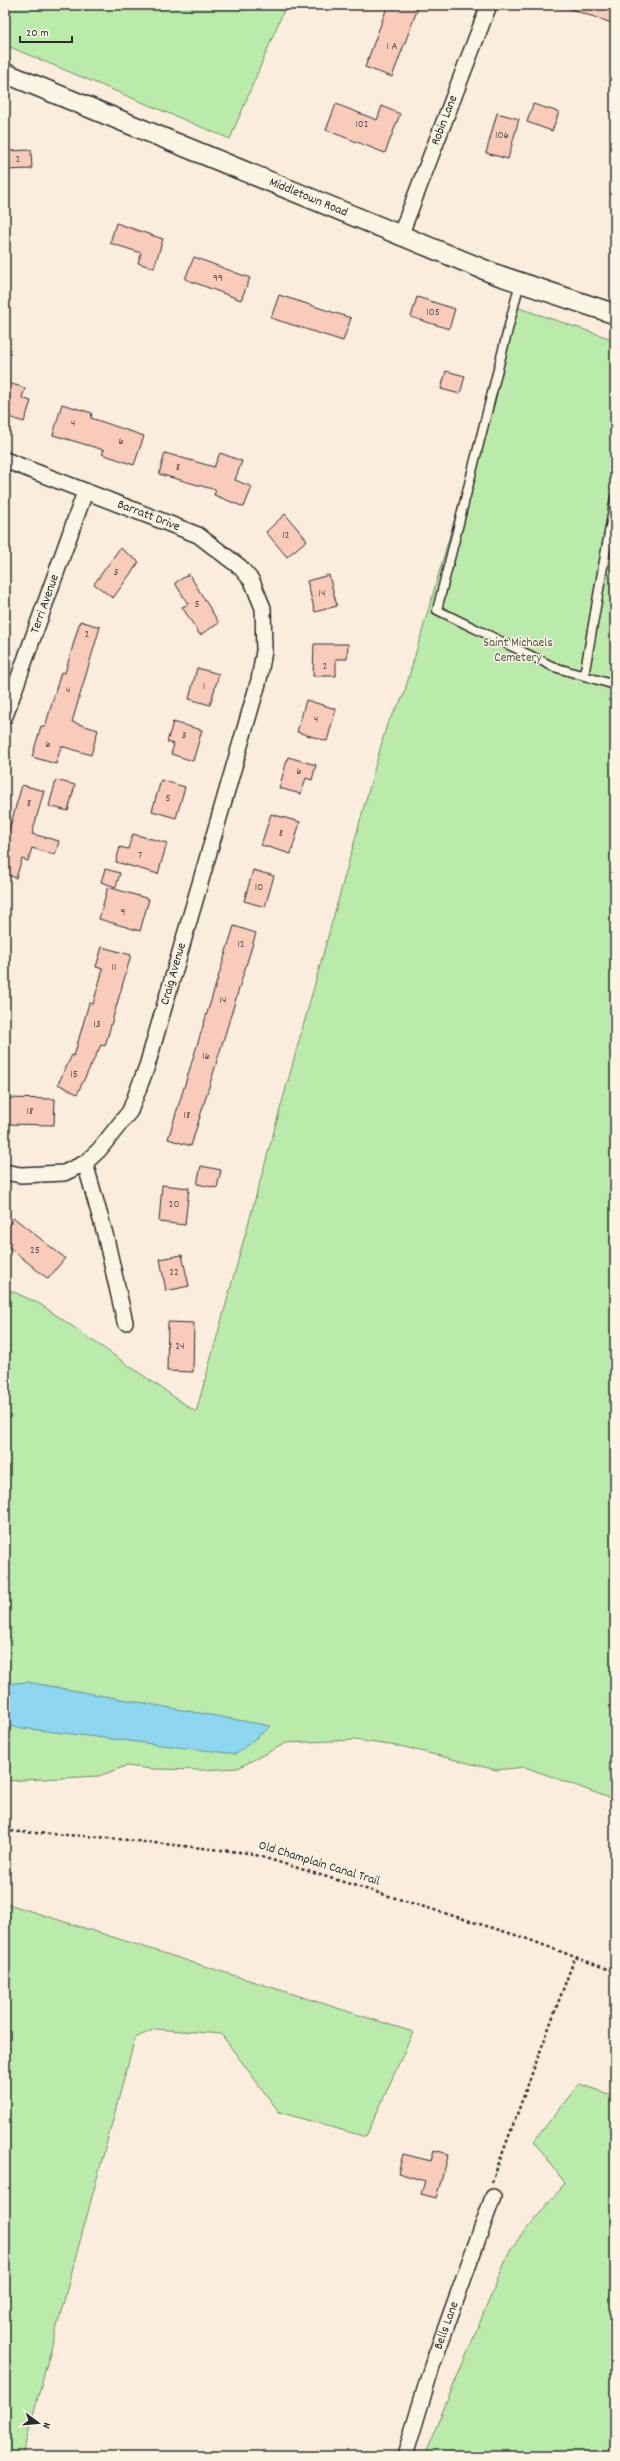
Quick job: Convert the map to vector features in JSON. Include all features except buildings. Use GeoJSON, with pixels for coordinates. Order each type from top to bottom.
{"type":"FeatureCollection","features":[{"type":"Feature","properties":{"kind":"street","name":"Robin Lane"},"geometry":{"type":"LineString","coordinates":[[400,236],[489,5]]}},
{"type":"Feature","properties":{"kind":"street","name":"Middletown Road"},"geometry":{"type":"LineString","coordinates":[[5,73],[400,236],[520,282],[615,314]]}},
{"type":"Feature","properties":{"kind":"street","name":"Barratt Drive"},"geometry":{"type":"LineString","coordinates":[[5,460],[198,535],[240,567],[252,581],[263,608]]}},
{"type":"Feature","properties":{"kind":"street","name":"Terri Avenue"},"geometry":{"type":"LineString","coordinates":[[5,716],[85,492]]}},
{"type":"Feature","properties":{"kind":"street","name":"Craig Avenue"},"geometry":{"type":"LineString","coordinates":[[5,1172],[21,1175],[64,1173],[85,1163],[99,1150],[130,1111],[147,1066],[259,680],[264,651],[263,608]]}},
{"type":"Feature","properties":{"kind":"street"},"geometry":{"type":"LineString","coordinates":[[85,1163],[105,1234],[125,1322]]}},
{"type":"Feature","properties":{"kind":"street","name":"Bells Lane"},"geometry":{"type":"LineString","coordinates":[[405,2456],[432,2366],[493,2197]]}},
{"type":"Feature","properties":{"kind":"lane"},"geometry":{"type":"LineString","coordinates":[[520,282],[437,610],[554,667],[615,685]]}},
{"type":"Feature","properties":{"kind":"lane"},"geometry":{"type":"LineString","coordinates":[[584,676],[611,538],[615,498]]}},
{"type":"Feature","properties":{"kind":"path","name":"Old Champlain Canal Trail"},"geometry":{"type":"LineString","coordinates":[[5,1831],[99,1838],[249,1853],[522,1937],[615,1972]]}},
{"type":"Feature","properties":{"kind":"path"},"geometry":{"type":"LineString","coordinates":[[493,2197],[492,2183],[575,1957]]}},
{"type":"Feature","properties":{"kind":"green space"},"geometry":{"type":"Polygon","coordinates":[[[5,5],[286,5],[230,139],[5,45],[5,5]]]}},
{"type":"Feature","properties":{"kind":"green space","name":"Saint Michaels Cemetery"},"geometry":{"type":"Polygon","coordinates":[[[516,307],[615,340],[615,1800],[525,1767],[496,1770],[404,1747],[354,1740],[286,1743],[238,1768],[204,1770],[153,1769],[126,1766],[99,1776],[5,1781],[5,1288],[40,1304],[196,1412],[387,724],[403,697],[516,307]]]}},
{"type":"Feature","properties":{"kind":"green space"},"geometry":{"type":"Polygon","coordinates":[[[5,1903],[413,2032],[366,2137],[279,2112],[221,2034],[155,2029],[135,2038],[22,2456],[5,2456],[5,1903]]]}},
{"type":"Feature","properties":{"kind":"green space"},"geometry":{"type":"Polygon","coordinates":[[[579,2084],[615,2096],[615,2456],[424,2456],[511,2248],[565,2183],[534,2141],[579,2084]]]}},
{"type":"Feature","properties":{"kind":"water"},"geometry":{"type":"Polygon","coordinates":[[[27,1682],[271,1726],[236,1754],[5,1726],[5,1684],[27,1682]]]}}]}
